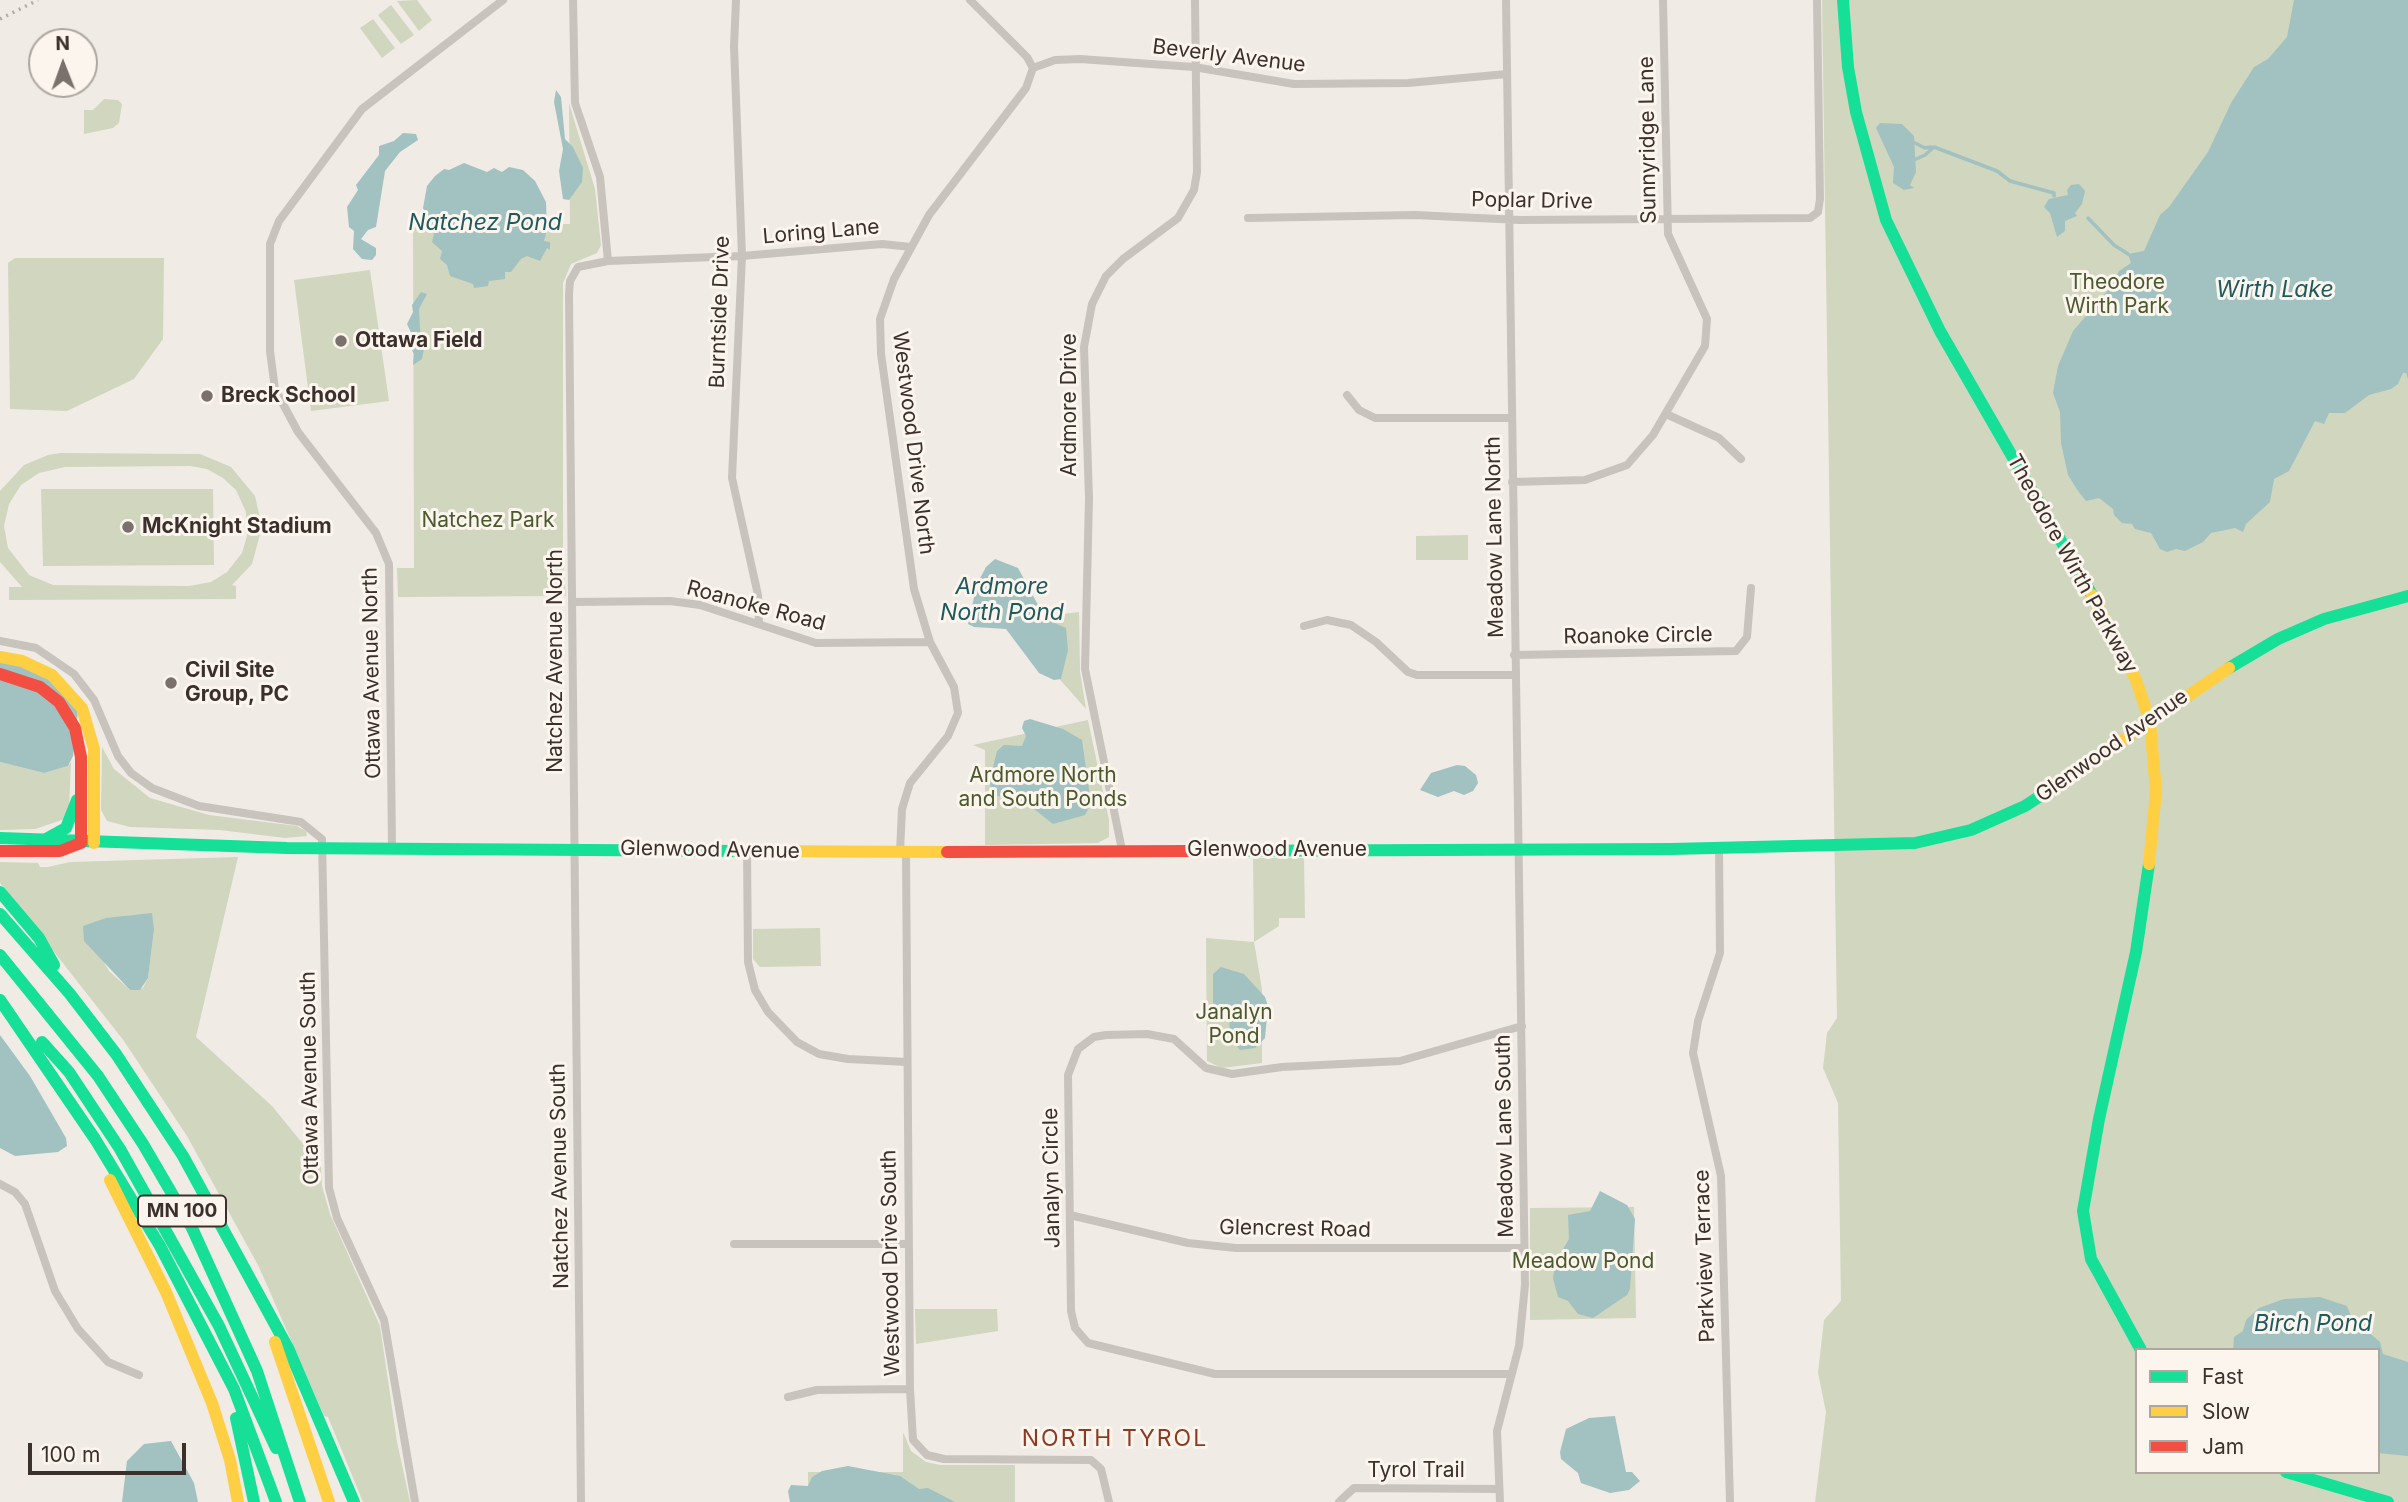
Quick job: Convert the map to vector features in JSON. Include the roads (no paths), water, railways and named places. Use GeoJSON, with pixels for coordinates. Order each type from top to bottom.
{"type":"FeatureCollection","features":[{"type":"Feature","properties":{"kind":"main road","name":"Theodore Wirth Parkway"},"geometry":{"type":"LineString","coordinates":[[1843,0],[1848,67],[1856,112],[1870,167],[1897,245],[1940,331],[2109,625],[2136,680],[2150,722],[2156,791],[2155,823],[2136,952],[2099,1119],[2084,1211],[2091,1259],[2140,1348]]}},
{"type":"Feature","properties":{"kind":"main road","name":"Glenwood Avenue"},"geometry":{"type":"LineString","coordinates":[[1,847],[46,839],[87,843],[324,848],[903,852],[1520,850],[1886,845],[1952,836],[2025,806],[2064,783],[2202,684],[2278,639],[2323,620],[2408,596]]}},
{"type":"Feature","properties":{"kind":"main road"},"geometry":{"type":"LineString","coordinates":[[0,657],[22,661],[52,675],[68,689],[82,708],[93,736],[82,820]]}},
{"type":"Feature","properties":{"kind":"main road"},"geometry":{"type":"LineString","coordinates":[[0,674],[17,677],[40,687],[66,710],[79,745],[82,820],[87,843]]}},
{"type":"Feature","properties":{"kind":"main road"},"geometry":{"type":"LineString","coordinates":[[46,839],[82,820]]}},
{"type":"Feature","properties":{"kind":"main road","name":"Glenwood Avenue"},"geometry":{"type":"LineString","coordinates":[[1,847],[60,851],[87,843]]}},
{"type":"Feature","properties":{"kind":"main road"},"geometry":{"type":"LineString","coordinates":[[0,892],[39,938],[70,995]]}},
{"type":"Feature","properties":{"kind":"main road","name":"MN 100"},"geometry":{"type":"LineString","coordinates":[[0,914],[70,995],[151,1105],[230,1244],[288,1376],[328,1502]]}},
{"type":"Feature","properties":{"kind":"main road","name":"MN 100"},"geometry":{"type":"LineString","coordinates":[[0,955],[98,1076],[169,1186],[210,1263],[241,1333],[267,1398],[300,1502]]}},
{"type":"Feature","properties":{"kind":"main road"},"geometry":{"type":"LineString","coordinates":[[0,1000],[69,1100],[160,1245],[239,1400],[276,1502]]}},
{"type":"Feature","properties":{"kind":"main road"},"geometry":{"type":"LineString","coordinates":[[0,1006],[27,1028],[69,1072],[120,1149],[219,1326],[263,1426],[292,1476]]}},
{"type":"Feature","properties":{"kind":"main road"},"geometry":{"type":"LineString","coordinates":[[69,1100],[185,1335],[224,1438],[238,1502]]}},
{"type":"Feature","properties":{"kind":"main road"},"geometry":{"type":"LineString","coordinates":[[230,1244],[289,1350],[354,1502]]}},
{"type":"Feature","properties":{"kind":"main road"},"geometry":{"type":"LineString","coordinates":[[218,1359],[247,1458],[254,1502]]}},
{"type":"Feature","properties":{"kind":"main road"},"geometry":{"type":"LineString","coordinates":[[2293,1474],[2388,1502]]}},
{"type":"Feature","properties":{"kind":"street","name":"Ottawa Avenue North"},"geometry":{"type":"LineString","coordinates":[[392,849],[389,564],[376,533],[298,432],[275,389],[270,351],[270,244],[279,221],[362,109],[503,0]]}},
{"type":"Feature","properties":{"kind":"street"},"geometry":{"type":"LineString","coordinates":[[573,0],[575,95],[600,177],[608,261]]}},
{"type":"Feature","properties":{"kind":"street","name":"Burntside Drive"},"geometry":{"type":"LineString","coordinates":[[736,0],[734,46],[742,256],[732,478],[758,595],[759,623]]}},
{"type":"Feature","properties":{"kind":"street"},"geometry":{"type":"LineString","coordinates":[[970,0],[1027,57],[1033,68]]}},
{"type":"Feature","properties":{"kind":"street","name":"Ardmore Drive"},"geometry":{"type":"LineString","coordinates":[[1122,850],[1085,669],[1088,498],[1084,347],[1092,304],[1106,276],[1123,259],[1178,218],[1194,190],[1197,172],[1195,0]]}},
{"type":"Feature","properties":{"kind":"street","name":"Meadow Lane North"},"geometry":{"type":"LineString","coordinates":[[1506,0],[1515,675]]}},
{"type":"Feature","properties":{"kind":"street","name":"Sunnyridge Lane"},"geometry":{"type":"LineString","coordinates":[[1512,482],[1585,480],[1616,471],[1644,448],[1701,355],[1708,328],[1700,299],[1670,243],[1663,0]]}},
{"type":"Feature","properties":{"kind":"street","name":"Poplar Drive"},"geometry":{"type":"LineString","coordinates":[[1248,218],[1415,215],[1508,219],[1805,219],[1815,215],[1820,199],[1817,0]]}},
{"type":"Feature","properties":{"kind":"street","name":"Beverly Avenue"},"geometry":{"type":"LineString","coordinates":[[1033,68],[1065,59],[1194,67],[1294,84],[1408,83],[1507,74]]}},
{"type":"Feature","properties":{"kind":"street","name":"Westwood Drive North"},"geometry":{"type":"LineString","coordinates":[[903,852],[902,809],[910,783],[948,736],[958,713],[954,687],[930,642],[914,589],[879,334],[883,305],[911,247],[956,177],[1026,88],[1033,68]]}},
{"type":"Feature","properties":{"kind":"street","name":"Loring Lane"},"geometry":{"type":"LineString","coordinates":[[608,261],[742,256],[882,244],[911,247]]}},
{"type":"Feature","properties":{"kind":"street","name":"Natchez Avenue North"},"geometry":{"type":"LineString","coordinates":[[575,849],[569,290],[570,281],[579,267],[608,261]]}},
{"type":"Feature","properties":{"kind":"street","name":"Meadow Lane North"},"geometry":{"type":"LineString","coordinates":[[1347,395],[1359,410],[1375,418],[1511,418]]}},
{"type":"Feature","properties":{"kind":"street"},"geometry":{"type":"LineString","coordinates":[[1667,414],[1719,438],[1741,459]]}},
{"type":"Feature","properties":{"kind":"street","name":"Roanoke Circle"},"geometry":{"type":"LineString","coordinates":[[1514,655],[1736,651],[1747,637],[1751,588]]}},
{"type":"Feature","properties":{"kind":"street","name":"Roanoke Road"},"geometry":{"type":"LineString","coordinates":[[573,602],[686,602],[816,643],[930,642]]}},
{"type":"Feature","properties":{"kind":"street"},"geometry":{"type":"LineString","coordinates":[[1304,626],[1319,620],[1351,625],[1367,634],[1408,672],[1417,675],[1515,675],[1517,834],[1520,850]]}},
{"type":"Feature","properties":{"kind":"street"},"geometry":{"type":"LineString","coordinates":[[0,641],[36,648],[74,674],[94,700],[118,756],[146,784],[162,794],[199,806],[301,822],[319,833],[324,848]]}},
{"type":"Feature","properties":{"kind":"street","name":"Ottawa Avenue South"},"geometry":{"type":"LineString","coordinates":[[324,848],[329,1188],[337,1217],[384,1320],[415,1502]]}},
{"type":"Feature","properties":{"kind":"street","name":"Parkview Terrace"},"geometry":{"type":"LineString","coordinates":[[1719,848],[1720,953],[1698,1021],[1693,1053],[1721,1176],[1730,1502]]}},
{"type":"Feature","properties":{"kind":"street","name":"Natchez Avenue South"},"geometry":{"type":"LineString","coordinates":[[575,849],[581,1502]]}},
{"type":"Feature","properties":{"kind":"street"},"geometry":{"type":"LineString","coordinates":[[747,850],[748,962],[755,990],[768,1012],[797,1042],[819,1054],[848,1059],[907,1062]]}},
{"type":"Feature","properties":{"kind":"street","name":"Meadow Lane South"},"geometry":{"type":"LineString","coordinates":[[1500,1502],[1497,1431],[1522,1326],[1524,1248],[1520,850]]}},
{"type":"Feature","properties":{"kind":"street","name":"Westwood Drive South"},"geometry":{"type":"LineString","coordinates":[[903,852],[911,1433],[916,1446],[927,1455],[944,1459],[1091,1460],[1101,1468],[1110,1502]]}},
{"type":"Feature","properties":{"kind":"street","name":"Janalyn Circle"},"geometry":{"type":"LineString","coordinates":[[1511,1374],[1214,1374],[1088,1343],[1075,1328],[1071,1311],[1068,1075],[1078,1049],[1094,1037],[1117,1034],[1167,1037],[1206,1068],[1233,1074],[1282,1067],[1400,1061],[1522,1026]]}},
{"type":"Feature","properties":{"kind":"street"},"geometry":{"type":"LineString","coordinates":[[0,1184],[15,1192],[25,1204],[55,1291],[78,1329],[108,1362],[139,1375]]}},
{"type":"Feature","properties":{"kind":"street","name":"Glencrest Road"},"geometry":{"type":"LineString","coordinates":[[1070,1215],[1188,1242],[1237,1248],[1524,1248]]}},
{"type":"Feature","properties":{"kind":"street"},"geometry":{"type":"LineString","coordinates":[[734,1244],[908,1244]]}},
{"type":"Feature","properties":{"kind":"street"},"geometry":{"type":"LineString","coordinates":[[788,1397],[817,1390],[910,1390]]}},
{"type":"Feature","properties":{"kind":"street","name":"Tyrol Trail"},"geometry":{"type":"LineString","coordinates":[[1339,1502],[1354,1488],[1499,1489]]}},
{"type":"Feature","properties":{"kind":"water","name":"Wirth Lake"},"geometry":{"type":"Polygon","coordinates":[[[2294,0],[2408,0],[2408,379],[2406,373],[2403,373],[2398,384],[2391,389],[2369,395],[2345,413],[2329,413],[2324,424],[2315,421],[2289,471],[2274,479],[2270,502],[2246,524],[2243,532],[2235,528],[2211,533],[2203,542],[2185,551],[2176,549],[2167,552],[2160,549],[2151,533],[2135,529],[2132,524],[2122,523],[2114,515],[2113,509],[2099,498],[2086,501],[2068,475],[2061,443],[2060,412],[2053,393],[2058,366],[2073,331],[2110,288],[2119,271],[2131,263],[2128,254],[2144,251],[2160,215],[2169,207],[2208,152],[2231,103],[2254,67],[2268,59],[2287,37],[2294,0]]]}},
{"type":"Feature","properties":{"kind":"water"},"geometry":{"type":"Polygon","coordinates":[[[556,90],[561,97],[565,139],[573,147],[583,168],[582,182],[569,200],[563,199],[559,171],[563,149],[554,102],[556,90]]]}},
{"type":"Feature","properties":{"kind":"water"},"geometry":{"type":"Polygon","coordinates":[[[1880,123],[1902,124],[1914,136],[1916,172],[1910,185],[1914,188],[1904,190],[1893,183],[1894,167],[1876,128],[1880,123]]]}},
{"type":"Feature","properties":{"kind":"water"},"geometry":{"type":"Polygon","coordinates":[[[403,133],[416,134],[418,140],[400,152],[385,171],[376,227],[368,230],[361,239],[376,248],[376,255],[372,260],[362,259],[353,249],[354,231],[349,227],[347,207],[358,190],[356,185],[379,155],[379,146],[394,141],[403,133]]]}},
{"type":"Feature","properties":{"kind":"water","name":"Natchez Pond"},"geometry":{"type":"Polygon","coordinates":[[[464,163],[487,172],[494,168],[502,172],[509,167],[523,170],[535,181],[546,202],[547,230],[544,241],[550,242],[550,250],[547,248],[540,261],[527,256],[521,259],[511,272],[505,272],[505,279],[489,281],[488,286],[474,288],[473,284],[450,276],[447,265],[440,259],[442,251],[432,242],[434,234],[423,208],[427,186],[435,176],[444,169],[449,170],[464,163]]]}},
{"type":"Feature","properties":{"kind":"water"},"geometry":{"type":"Polygon","coordinates":[[[2079,184],[2085,191],[2082,204],[2075,213],[2077,216],[2065,221],[2065,231],[2057,237],[2050,213],[2044,207],[2049,199],[2068,195],[2067,190],[2071,185],[2079,184]]]}},
{"type":"Feature","properties":{"kind":"water"},"geometry":{"type":"Polygon","coordinates":[[[421,292],[427,294],[419,309],[420,330],[425,344],[422,359],[413,365],[414,354],[410,346],[412,335],[407,324],[413,312],[412,305],[421,292]]]}},
{"type":"Feature","properties":{"kind":"water","name":"Ardmore North Pond"},"geometry":{"type":"Polygon","coordinates":[[[995,559],[1018,568],[1043,614],[1050,621],[1066,628],[1068,650],[1061,679],[1054,680],[1039,673],[1006,629],[974,627],[968,624],[977,584],[986,567],[995,559]]]}},
{"type":"Feature","properties":{"kind":"water"},"geometry":{"type":"Polygon","coordinates":[[[0,656],[35,665],[78,711],[73,756],[68,766],[44,773],[0,762],[0,656]]]}},
{"type":"Feature","properties":{"kind":"water"},"geometry":{"type":"Polygon","coordinates":[[[1030,719],[1063,729],[1082,740],[1091,804],[1085,815],[1053,824],[1029,805],[991,794],[990,779],[997,751],[1004,745],[1022,746],[1026,736],[1022,728],[1024,721],[1030,719]]]}},
{"type":"Feature","properties":{"kind":"water"},"geometry":{"type":"Polygon","coordinates":[[[1457,765],[1465,766],[1476,775],[1478,783],[1473,791],[1464,795],[1454,791],[1438,797],[1420,790],[1431,773],[1457,765]]]}},
{"type":"Feature","properties":{"kind":"water"},"geometry":{"type":"Polygon","coordinates":[[[152,913],[154,930],[148,978],[140,990],[130,990],[84,941],[83,926],[106,918],[152,913]]]}},
{"type":"Feature","properties":{"kind":"water","name":"Janalyn Pond"},"geometry":{"type":"Polygon","coordinates":[[[1221,967],[1244,974],[1265,997],[1268,1006],[1265,1038],[1255,1048],[1240,1050],[1230,1038],[1229,1014],[1213,1003],[1213,974],[1221,967]]]}},
{"type":"Feature","properties":{"kind":"water"},"geometry":{"type":"Polygon","coordinates":[[[0,1035],[30,1076],[66,1138],[67,1146],[58,1152],[15,1156],[0,1148],[0,1035]]]}},
{"type":"Feature","properties":{"kind":"water","name":"Meadow Pond"},"geometry":{"type":"Polygon","coordinates":[[[1600,1191],[1627,1205],[1635,1219],[1630,1289],[1627,1295],[1593,1318],[1578,1314],[1568,1301],[1558,1297],[1553,1278],[1555,1263],[1569,1239],[1568,1215],[1590,1211],[1600,1191]]]}},
{"type":"Feature","properties":{"kind":"water","name":"Birch Pond"},"geometry":{"type":"Polygon","coordinates":[[[2320,1297],[2347,1306],[2351,1316],[2363,1322],[2367,1331],[2380,1342],[2383,1354],[2408,1362],[2408,1456],[2380,1453],[2380,1348],[2233,1348],[2234,1337],[2243,1331],[2246,1320],[2259,1308],[2284,1299],[2320,1297]]]}},
{"type":"Feature","properties":{"kind":"water"},"geometry":{"type":"Polygon","coordinates":[[[1615,1416],[1626,1472],[1632,1472],[1640,1481],[1629,1490],[1610,1493],[1581,1483],[1578,1473],[1561,1459],[1560,1452],[1566,1429],[1589,1418],[1615,1416]]]}},
{"type":"Feature","properties":{"kind":"water"},"geometry":{"type":"Polygon","coordinates":[[[171,1441],[194,1483],[198,1502],[122,1502],[127,1461],[144,1444],[171,1441]]]}},
{"type":"Feature","properties":{"kind":"water"},"geometry":{"type":"Polygon","coordinates":[[[848,1466],[900,1476],[919,1489],[928,1488],[955,1502],[790,1502],[788,1491],[791,1485],[808,1486],[812,1477],[822,1471],[848,1466]]]}},
{"type":"Feature","properties":{"kind":"waterway"},"geometry":{"type":"LineString","coordinates":[[1915,143],[1925,148],[1931,147]]}},
{"type":"Feature","properties":{"kind":"waterway"},"geometry":{"type":"LineString","coordinates":[[1914,160],[1934,147],[1997,171],[2010,181],[2054,193],[2054,196]]}},
{"type":"Feature","properties":{"kind":"waterway"},"geometry":{"type":"LineString","coordinates":[[2088,218],[2114,245],[2128,254]]}},
{"type":"Feature","properties":{"kind":"railway"},"geometry":{"type":"LineString","coordinates":[[0,19],[38,0]]}},
{"type":"Feature","properties":{"kind":"place","name":"Ottawa Field"},"geometry":{"type":"Point","coordinates":[341,341]}},
{"type":"Feature","properties":{"kind":"place","name":"Breck School"},"geometry":{"type":"Point","coordinates":[207,396]}},
{"type":"Feature","properties":{"kind":"place","name":"McKnight Stadium"},"geometry":{"type":"Point","coordinates":[128,527]}},
{"type":"Feature","properties":{"kind":"place","name":"Civil Site Group, PC"},"geometry":{"type":"Point","coordinates":[171,683]}},
{"type":"Feature","properties":{"kind":"district","name":"NORTH TYROL"},"geometry":{"type":"Point","coordinates":[1115,1439]}},
{"type":"Feature","properties":{"kind":"park label","name":"Theodore Wirth Park"},"geometry":{"type":"Point","coordinates":[2117,295]}},
{"type":"Feature","properties":{"kind":"park label","name":"Natchez Park"},"geometry":{"type":"Point","coordinates":[488,521]}},
{"type":"Feature","properties":{"kind":"park label","name":"Ardmore North and South Ponds"},"geometry":{"type":"Point","coordinates":[1043,788]}}]}
